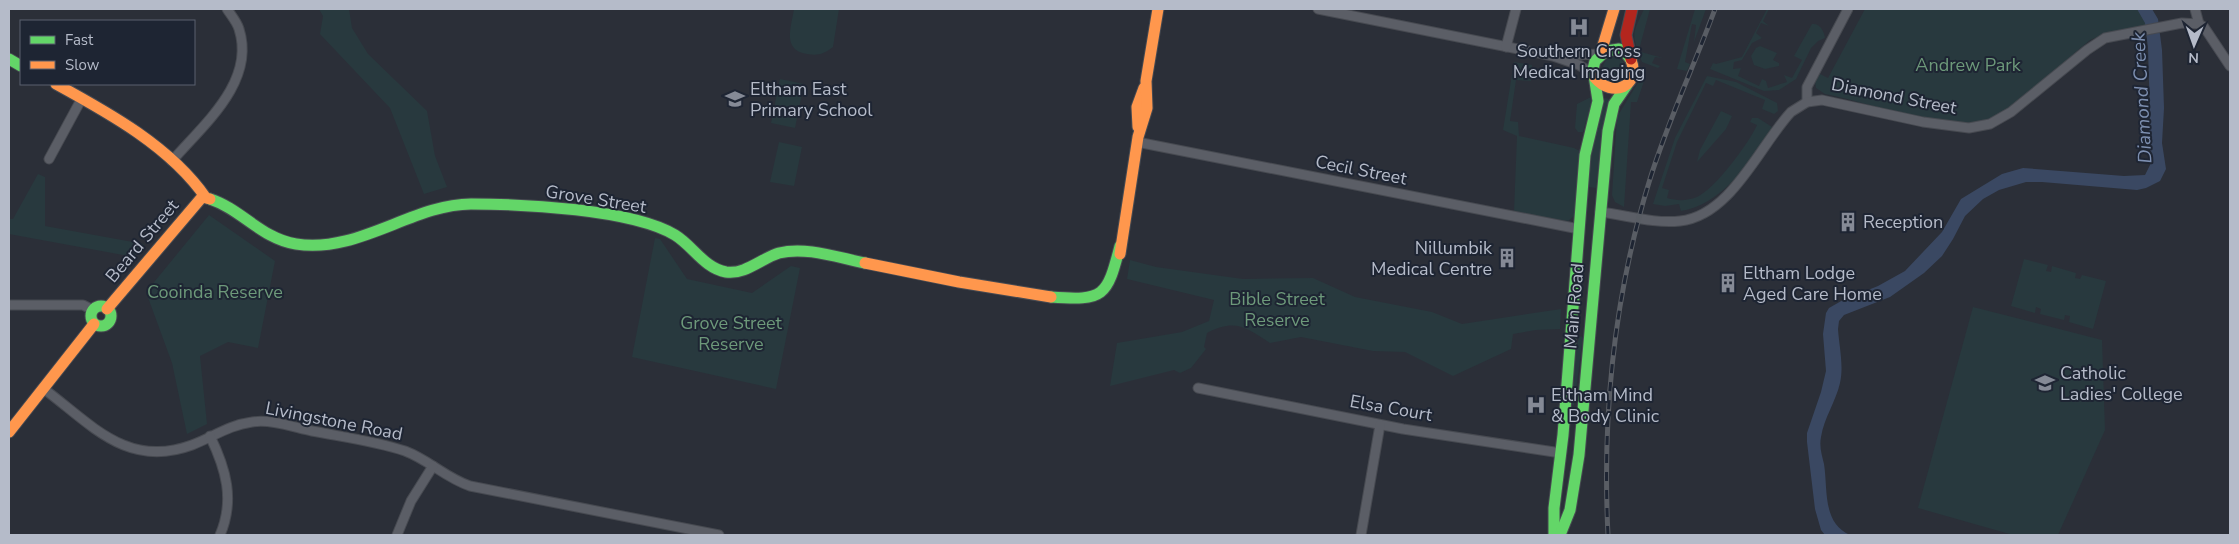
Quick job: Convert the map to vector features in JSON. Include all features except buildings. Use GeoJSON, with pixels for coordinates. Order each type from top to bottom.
{"type":"FeatureCollection","features":[{"type":"Feature","properties":{"kind":"street"},"geometry":{"type":"LineString","coordinates":[[172,161],[232,91],[240,67],[242,40],[238,27],[227,9]]}},
{"type":"Feature","properties":{"kind":"street"},"geometry":{"type":"LineString","coordinates":[[1138,140],[1138,107],[1146,81],[1158,9]]}},
{"type":"Feature","properties":{"kind":"street"},"geometry":{"type":"LineString","coordinates":[[1318,9],[1553,56],[1579,65],[1594,76],[1600,85],[1608,89],[1621,88],[1628,83],[1634,72],[1626,36],[1632,9]]}},
{"type":"Feature","properties":{"kind":"street"},"geometry":{"type":"LineString","coordinates":[[1506,47],[1516,9]]}},
{"type":"Feature","properties":{"kind":"street"},"geometry":{"type":"LineString","coordinates":[[1594,76],[1593,64],[1600,53],[1614,9]]}},
{"type":"Feature","properties":{"kind":"street"},"geometry":{"type":"LineString","coordinates":[[1807,102],[1807,87],[1848,9]]}},
{"type":"Feature","properties":{"kind":"street"},"geometry":{"type":"LineString","coordinates":[[2195,9],[2198,24],[2209,34],[2230,66]]}},
{"type":"Feature","properties":{"kind":"street","name":"Diamond Street"},"geometry":{"type":"LineString","coordinates":[[1581,210],[1662,221],[1680,221],[1695,217],[1728,194],[1758,158],[1787,116],[1795,108],[1807,102],[1832,101],[1944,126],[1980,127],[1990,124],[2012,112],[2092,46],[2106,38],[2182,23],[2198,24]]}},
{"type":"Feature","properties":{"kind":"street"},"geometry":{"type":"LineString","coordinates":[[1553,56],[1600,53],[1611,49],[1620,50],[1632,60]]}},
{"type":"Feature","properties":{"kind":"street"},"geometry":{"type":"LineString","coordinates":[[9,59],[20,65]]}},
{"type":"Feature","properties":{"kind":"street","name":"Main Road"},"geometry":{"type":"LineString","coordinates":[[1554,535],[1554,508],[1561,453],[1585,155],[1597,108],[1594,76]]}},
{"type":"Feature","properties":{"kind":"street","name":"Main Road"},"geometry":{"type":"LineString","coordinates":[[1560,535],[1570,510],[1579,455],[1598,231],[1611,113],[1628,83]]}},
{"type":"Feature","properties":{"kind":"street"},"geometry":{"type":"LineString","coordinates":[[58,85],[131,128],[192,178],[203,196]]}},
{"type":"Feature","properties":{"kind":"street"},"geometry":{"type":"LineString","coordinates":[[49,159],[82,98]]}},
{"type":"Feature","properties":{"kind":"street","name":"Cecil Street"},"geometry":{"type":"LineString","coordinates":[[1138,140],[1579,229]]}},
{"type":"Feature","properties":{"kind":"street","name":"Grove Street"},"geometry":{"type":"LineString","coordinates":[[203,196],[222,203],[269,235],[307,246],[340,243],[458,205],[481,204],[562,209],[615,216],[657,227],[675,235],[712,267],[728,272],[745,269],[780,253],[807,252],[1040,297],[1057,305],[1078,309],[1092,307],[1118,282],[1120,246],[1138,140]]}},
{"type":"Feature","properties":{"kind":"street","name":"Beard Street"},"geometry":{"type":"LineString","coordinates":[[107,309],[203,196]]}},
{"type":"Feature","properties":{"kind":"street"},"geometry":{"type":"LineString","coordinates":[[1579,229],[1598,231]]}},
{"type":"Feature","properties":{"kind":"street"},"geometry":{"type":"LineString","coordinates":[[9,305],[83,305],[93,310]]}},
{"type":"Feature","properties":{"kind":"street"},"geometry":{"type":"LineString","coordinates":[[100,306],[107,309],[110,316],[108,323],[101,326],[94,324],[90,317],[93,310],[100,306]]}},
{"type":"Feature","properties":{"kind":"street"},"geometry":{"type":"LineString","coordinates":[[9,432],[94,324]]}},
{"type":"Feature","properties":{"kind":"street","name":"Elsa Court"},"geometry":{"type":"LineString","coordinates":[[1198,388],[1380,425],[1579,455]]}},
{"type":"Feature","properties":{"kind":"street","name":"Livingstone Road"},"geometry":{"type":"LineString","coordinates":[[44,389],[114,442],[131,448],[164,451],[193,444],[227,428],[262,422],[396,448],[413,454],[451,479],[470,486],[719,535]]}},
{"type":"Feature","properties":{"kind":"street"},"geometry":{"type":"LineString","coordinates":[[1361,535],[1380,425]]}},
{"type":"Feature","properties":{"kind":"street"},"geometry":{"type":"LineString","coordinates":[[210,436],[223,464],[229,496],[228,514],[220,535]]}},
{"type":"Feature","properties":{"kind":"street"},"geometry":{"type":"LineString","coordinates":[[397,535],[408,507],[433,466]]}},
{"type":"Feature","properties":{"kind":"green space"},"geometry":{"type":"Polygon","coordinates":[[[319,9],[349,9],[352,28],[368,54],[427,111],[435,156],[447,187],[424,194],[390,108],[320,34],[323,16],[319,9]]]}},
{"type":"Feature","properties":{"kind":"green space"},"geometry":{"type":"Polygon","coordinates":[[[794,9],[839,9],[833,47],[818,55],[799,52],[794,48],[791,43],[790,31],[794,9]]]}},
{"type":"Feature","properties":{"kind":"green space"},"geometry":{"type":"Polygon","coordinates":[[[1644,9],[1650,9],[1640,46],[1641,52],[1663,58],[1655,57],[1652,63],[1660,66],[1658,68],[1642,62],[1635,40],[1635,30],[1644,9]]]}},
{"type":"Feature","properties":{"kind":"green space"},"geometry":{"type":"Polygon","coordinates":[[[1695,9],[1706,9],[1694,42],[1696,25],[1692,24],[1685,62],[1690,64],[1687,71],[1677,69],[1695,9]]]}},
{"type":"Feature","properties":{"kind":"green space"},"geometry":{"type":"Polygon","coordinates":[[[1767,9],[1769,9],[1763,21],[1769,26],[1761,23],[1756,33],[1762,38],[1752,43],[1742,60],[1734,62],[1733,69],[1741,68],[1738,76],[1759,86],[1762,79],[1766,81],[1768,88],[1787,82],[1784,75],[1792,78],[1802,60],[1794,56],[1812,24],[1815,24],[1823,30],[1825,38],[1818,41],[1811,48],[1796,79],[1779,90],[1764,91],[1710,69],[1713,63],[1716,64],[1742,57],[1767,9]]]}},
{"type":"Feature","properties":{"kind":"green space","name":"Andrew Park"},"geometry":{"type":"Polygon","coordinates":[[[1865,9],[2144,9],[2151,25],[2107,33],[2090,40],[2028,95],[2002,114],[1989,120],[1973,123],[1954,123],[1908,115],[1825,94],[1816,88],[1815,82],[1820,74],[1828,78],[1865,9]]]}},
{"type":"Feature","properties":{"kind":"green space"},"geometry":{"type":"Polygon","coordinates":[[[1760,46],[1777,53],[1773,60],[1779,63],[1779,66],[1765,69],[1754,65],[1751,56],[1756,48],[1760,46]]]}},
{"type":"Feature","properties":{"kind":"green space"},"geometry":{"type":"Polygon","coordinates":[[[1614,57],[1622,60],[1625,68],[1622,76],[1614,79],[1606,76],[1603,68],[1606,60],[1614,57]]]}},
{"type":"Feature","properties":{"kind":"green space"},"geometry":{"type":"Polygon","coordinates":[[[1514,62],[1532,65],[1531,81],[1516,80],[1510,121],[1518,122],[1519,136],[1580,151],[1574,216],[1568,221],[1514,212],[1517,136],[1503,130],[1514,62]]]}},
{"type":"Feature","properties":{"kind":"green space"},"geometry":{"type":"Polygon","coordinates":[[[1646,75],[1637,102],[1631,102],[1624,207],[1615,202],[1612,195],[1617,117],[1642,76],[1646,75]]]}},
{"type":"Feature","properties":{"kind":"green space"},"geometry":{"type":"Polygon","coordinates":[[[1707,76],[1736,82],[1777,103],[1778,111],[1774,114],[1762,109],[1765,100],[1716,80],[1713,86],[1706,83],[1677,142],[1662,188],[1669,190],[1667,198],[1682,200],[1697,197],[1713,185],[1731,165],[1753,133],[1757,125],[1750,122],[1752,118],[1758,118],[1772,127],[1746,167],[1722,191],[1709,200],[1681,211],[1679,204],[1665,206],[1653,204],[1675,138],[1707,76]]]}},
{"type":"Feature","properties":{"kind":"green space"},"geometry":{"type":"Polygon","coordinates":[[[780,79],[804,84],[795,128],[771,123],[780,79]]]}},
{"type":"Feature","properties":{"kind":"green space"},"geometry":{"type":"Polygon","coordinates":[[[1591,97],[1591,105],[1583,132],[1578,132],[1575,128],[1577,104],[1591,97]]]}},
{"type":"Feature","properties":{"kind":"green space"},"geometry":{"type":"Polygon","coordinates":[[[1605,98],[1609,99],[1604,120],[1596,188],[1588,187],[1592,150],[1605,98]]]}},
{"type":"Feature","properties":{"kind":"green space"},"geometry":{"type":"Polygon","coordinates":[[[1721,111],[1732,116],[1726,129],[1697,162],[1700,150],[1721,111]]]}},
{"type":"Feature","properties":{"kind":"green space"},"geometry":{"type":"Polygon","coordinates":[[[779,142],[802,147],[794,186],[770,182],[779,142]]]}},
{"type":"Feature","properties":{"kind":"green space"},"geometry":{"type":"Polygon","coordinates":[[[38,174],[45,177],[45,226],[144,244],[134,257],[9,234],[9,219],[13,219],[38,174]]]}},
{"type":"Feature","properties":{"kind":"green space","name":"Cooinda Reserve"},"geometry":{"type":"Polygon","coordinates":[[[209,215],[275,261],[258,348],[228,342],[200,356],[207,424],[187,434],[172,363],[146,292],[209,215]]]}},
{"type":"Feature","properties":{"kind":"green space","name":"Grove Street Reserve"},"geometry":{"type":"Polygon","coordinates":[[[655,238],[660,239],[687,279],[752,293],[791,266],[800,268],[776,389],[632,357],[655,238]]]}},
{"type":"Feature","properties":{"kind":"green space"},"geometry":{"type":"Polygon","coordinates":[[[2024,259],[2048,265],[2046,271],[2051,272],[2052,266],[2076,273],[2075,278],[2080,279],[2082,275],[2106,281],[2093,329],[2069,322],[2070,316],[2065,315],[2064,320],[2040,314],[2041,309],[2036,307],[2035,313],[2011,306],[2024,259]]]}},
{"type":"Feature","properties":{"kind":"green space","name":"Bible Street Reserve"},"geometry":{"type":"Polygon","coordinates":[[[1130,260],[1156,267],[1243,279],[1313,278],[1355,297],[1432,312],[1462,324],[1561,309],[1560,329],[1536,330],[1513,334],[1511,349],[1453,376],[1405,352],[1373,351],[1301,337],[1270,343],[1247,329],[1226,326],[1207,333],[1204,347],[1206,349],[1191,368],[1180,373],[1174,370],[1110,386],[1117,343],[1182,332],[1209,321],[1214,300],[1127,279],[1130,260]]]}},
{"type":"Feature","properties":{"kind":"green space"},"geometry":{"type":"Polygon","coordinates":[[[1973,307],[2102,340],[2105,430],[2058,535],[2013,535],[1918,508],[1973,307]]]}},
{"type":"Feature","properties":{"kind":"green space"},"geometry":{"type":"Polygon","coordinates":[[[1579,336],[1583,337],[1574,405],[1572,405],[1576,350],[1579,336]]]}},
{"type":"Feature","properties":{"kind":"water"},"geometry":{"type":"Polygon","coordinates":[[[2137,9],[2152,9],[2158,19],[2162,50],[2164,108],[2162,143],[2166,169],[2160,181],[2137,190],[2026,182],[1999,190],[1983,199],[1965,216],[1942,256],[1924,273],[1890,297],[1844,315],[1839,321],[1838,329],[1841,363],[1840,383],[1825,423],[1820,444],[1831,514],[1841,530],[1850,535],[1825,535],[1821,530],[1815,509],[1807,433],[1826,371],[1823,334],[1826,313],[1829,308],[1843,300],[1878,286],[1905,271],[1942,232],[1961,199],[2002,174],[2023,168],[2124,176],[2145,175],[2151,163],[2148,147],[2150,115],[2148,48],[2145,23],[2137,9]]]}},
{"type":"Feature","properties":{"kind":"railway"},"geometry":{"type":"LineString","coordinates":[[1608,535],[1607,445],[1609,400],[1619,311],[1627,267],[1657,157],[1715,9]]}},
{"type":"Feature","properties":{"kind":"traffic: fast"},"geometry":{"type":"LineString","coordinates":[[1554,535],[1554,508],[1563,435],[1585,155],[1598,101],[1593,69],[1595,61],[1606,51],[1619,49],[1625,52],[1631,60]]}},
{"type":"Feature","properties":{"kind":"traffic: fast"},"geometry":{"type":"LineString","coordinates":[[9,59],[20,65]]}},
{"type":"Feature","properties":{"kind":"traffic: fast"},"geometry":{"type":"LineString","coordinates":[[1560,535],[1570,510],[1579,455],[1608,131],[1614,104],[1627,85]]}},
{"type":"Feature","properties":{"kind":"traffic: fast"},"geometry":{"type":"LineString","coordinates":[[210,199],[232,210],[273,236],[296,244],[319,245],[341,242],[449,206],[493,204],[576,210],[632,219],[656,226],[675,235],[711,266],[726,272],[740,271],[773,255],[789,251],[811,252],[865,263]]}},
{"type":"Feature","properties":{"kind":"traffic: fast"},"geometry":{"type":"LineString","coordinates":[[1051,297],[1082,298],[1093,296],[1100,292],[1106,286],[1111,276],[1120,246]]}},
{"type":"Feature","properties":{"kind":"traffic: fast"},"geometry":{"type":"LineString","coordinates":[[101,306],[108,309],[111,316],[108,323],[101,326],[94,323],[91,316],[94,309],[101,306]]}},
{"type":"Feature","properties":{"kind":"traffic: slow"},"geometry":{"type":"LineString","coordinates":[[1120,254],[1138,137],[1147,108],[1146,81],[1158,9]]}},
{"type":"Feature","properties":{"kind":"traffic: slow"},"geometry":{"type":"LineString","coordinates":[[1601,52],[1614,9]]}},
{"type":"Feature","properties":{"kind":"traffic: slow"},"geometry":{"type":"LineString","coordinates":[[1595,78],[1609,87],[1623,87],[1632,77],[1631,60]]}},
{"type":"Feature","properties":{"kind":"traffic: slow"},"geometry":{"type":"LineString","coordinates":[[58,85],[118,119],[157,147],[192,180],[206,198],[210,199]]}},
{"type":"Feature","properties":{"kind":"traffic: slow"},"geometry":{"type":"LineString","coordinates":[[1138,127],[1137,107],[1144,88]]}},
{"type":"Feature","properties":{"kind":"traffic: slow"},"geometry":{"type":"LineString","coordinates":[[107,309],[203,196]]}},
{"type":"Feature","properties":{"kind":"traffic: slow"},"geometry":{"type":"LineString","coordinates":[[865,263],[959,282],[1051,297]]}},
{"type":"Feature","properties":{"kind":"traffic: slow"},"geometry":{"type":"LineString","coordinates":[[9,432],[94,324]]}},
{"type":"Feature","properties":{"kind":"traffic: jam"},"geometry":{"type":"LineString","coordinates":[[1631,59],[1626,35],[1632,9]]}},
{"type":"Feature","properties":{"kind":"place","name":"Southern Cross Medical Imaging"},"geometry":{"type":"Point","coordinates":[1579,27]}},
{"type":"Feature","properties":{"kind":"place","name":"Eltham East Primary School"},"geometry":{"type":"Point","coordinates":[735,99]}},
{"type":"Feature","properties":{"kind":"place","name":"Reception"},"geometry":{"type":"Point","coordinates":[1848,222]}},
{"type":"Feature","properties":{"kind":"place","name":"Nillumbik Medical Centre"},"geometry":{"type":"Point","coordinates":[1507,258]}},
{"type":"Feature","properties":{"kind":"place","name":"Eltham Lodge Aged Care Home"},"geometry":{"type":"Point","coordinates":[1728,283]}},
{"type":"Feature","properties":{"kind":"place","name":"Catholic Ladies' College"},"geometry":{"type":"Point","coordinates":[2045,383]}},
{"type":"Feature","properties":{"kind":"place","name":"Eltham Mind & Body Clinic"},"geometry":{"type":"Point","coordinates":[1536,405]}},
{"type":"Feature","properties":{"kind":"water label","name":"Diamond Creek"},"geometry":{"type":"Point","coordinates":[2141,98]}}]}
